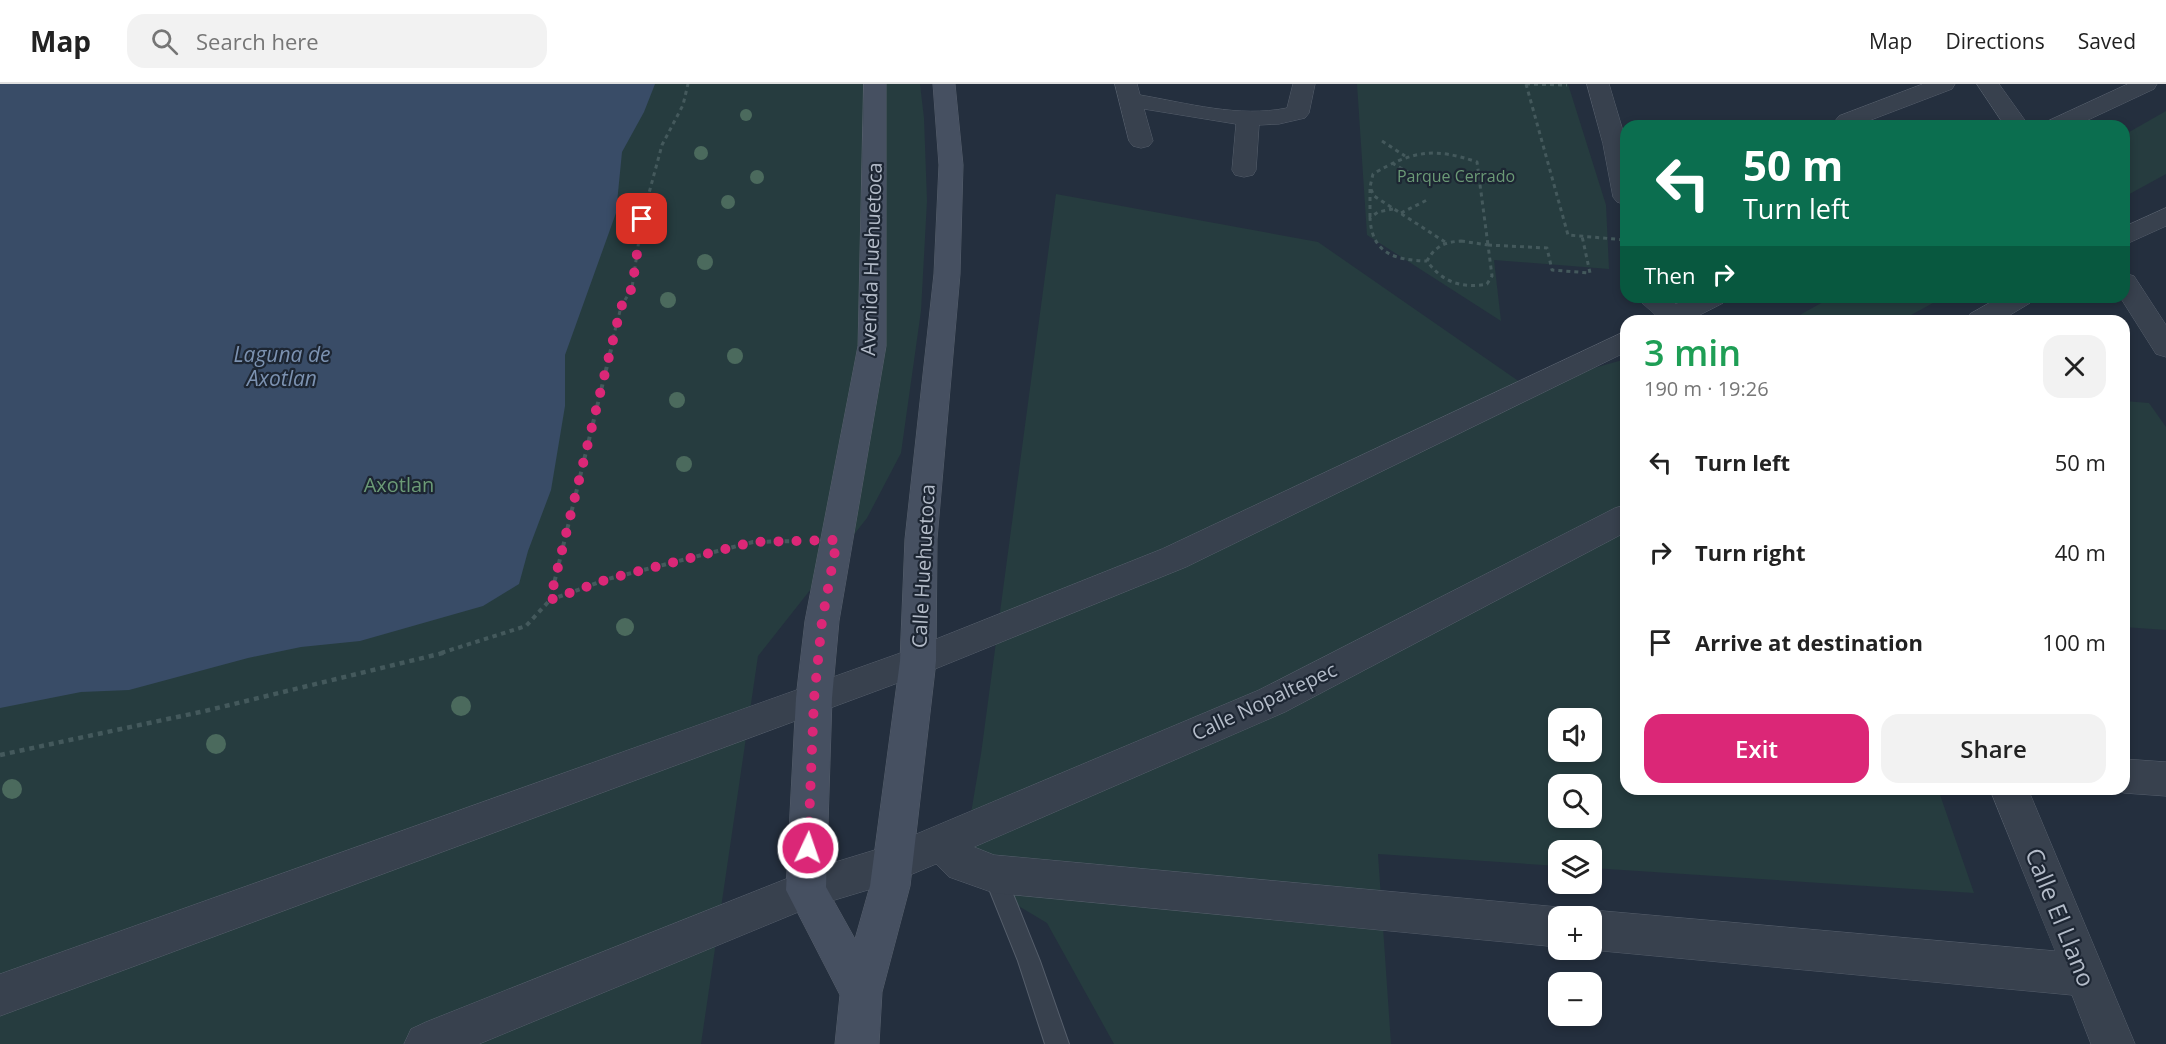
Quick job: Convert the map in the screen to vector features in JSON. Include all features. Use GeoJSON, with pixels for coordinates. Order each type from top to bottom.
{"type":"FeatureCollection","features":[{"type":"Feature","properties":{"kind":"main road","name":"Avenida Huehuetoca"},"geometry":{"type":"LineString","coordinates":[[806,890],[814,699],[822,621],[872,346],[875,84]]}},
{"type":"Feature","properties":{"kind":"main road","name":"Calle Huehuetoca"},"geometry":{"type":"LineString","coordinates":[[857,1044],[861,992],[890,886],[918,661],[921,539],[947,274],[951,165],[944,84]]}},
{"type":"Feature","properties":{"kind":"main road"},"geometry":{"type":"LineString","coordinates":[[806,890],[861,992]]}},
{"type":"Feature","properties":{"kind":"street"},"geometry":{"type":"LineString","coordinates":[[1141,141],[1128,92],[1248,118],[1283,117],[1297,113],[1304,84]]}},
{"type":"Feature","properties":{"kind":"street"},"geometry":{"type":"LineString","coordinates":[[1848,120],[1878,100],[1944,84]]}},
{"type":"Feature","properties":{"kind":"street"},"geometry":{"type":"LineString","coordinates":[[1988,84],[2013,120]]}},
{"type":"Feature","properties":{"kind":"street"},"geometry":{"type":"LineString","coordinates":[[2069,120],[2146,84]]}},
{"type":"Feature","properties":{"kind":"street"},"geometry":{"type":"LineString","coordinates":[[1587,85],[1620,143]]}},
{"type":"Feature","properties":{"kind":"street"},"geometry":{"type":"LineString","coordinates":[[1244,171],[1248,118]]}},
{"type":"Feature","properties":{"kind":"street"},"geometry":{"type":"LineString","coordinates":[[2130,234],[2166,216]]}},
{"type":"Feature","properties":{"kind":"street"},"geometry":{"type":"LineString","coordinates":[[2130,291],[2166,347]]}},
{"type":"Feature","properties":{"kind":"street"},"geometry":{"type":"LineString","coordinates":[[1656,303],[1668,315]]}},
{"type":"Feature","properties":{"kind":"street"},"geometry":{"type":"LineString","coordinates":[[1682,315],[1703,303]]}},
{"type":"Feature","properties":{"kind":"street"},"geometry":{"type":"LineString","coordinates":[[1990,315],[2010,303]]}},
{"type":"Feature","properties":{"kind":"street"},"geometry":{"type":"LineString","coordinates":[[0,995],[918,661],[1174,558],[1620,343]]}},
{"type":"Feature","properties":{"kind":"street","name":"Calle Nopaltepec"},"geometry":{"type":"LineString","coordinates":[[426,1044],[806,890],[891,864],[1272,701],[1620,520]]}},
{"type":"Feature","properties":{"kind":"street"},"geometry":{"type":"LineString","coordinates":[[2130,776],[2166,779]]}},
{"type":"Feature","properties":{"kind":"street","name":"Calle El Llano"},"geometry":{"type":"LineString","coordinates":[[2011,795],[2113,1044]]}},
{"type":"Feature","properties":{"kind":"street"},"geometry":{"type":"LineString","coordinates":[[942,842],[963,864],[994,874],[1548,926]]}},
{"type":"Feature","properties":{"kind":"street"},"geometry":{"type":"LineString","coordinates":[[1602,931],[2085,975]]}},
{"type":"Feature","properties":{"kind":"lane"},"geometry":{"type":"LineString","coordinates":[[994,874],[1029,960],[1057,1044]]}},
{"type":"Feature","properties":{"kind":"path"},"geometry":{"type":"LineString","coordinates":[[550,600],[621,307],[632,288],[642,219],[650,187],[662,145],[683,105],[688,84]]}},
{"type":"Feature","properties":{"kind":"path"},"geometry":{"type":"LineString","coordinates":[[1587,85],[1526,84],[1568,234],[1620,239]]}},
{"type":"Feature","properties":{"kind":"path"},"geometry":{"type":"LineString","coordinates":[[1382,141],[1405,156]]}},
{"type":"Feature","properties":{"kind":"path"},"geometry":{"type":"LineString","coordinates":[[1436,150],[1457,154],[1477,162],[1492,276],[1487,284],[1463,287],[1432,271],[1426,261],[1396,257],[1381,249],[1374,241],[1369,230],[1370,187],[1373,174],[1391,162],[1417,151],[1436,150]]}},
{"type":"Feature","properties":{"kind":"path"},"geometry":{"type":"LineString","coordinates":[[1391,162],[1426,183]]}},
{"type":"Feature","properties":{"kind":"path"},"geometry":{"type":"LineString","coordinates":[[1370,187],[1374,196],[1445,242]]}},
{"type":"Feature","properties":{"kind":"path"},"geometry":{"type":"LineString","coordinates":[[1400,213],[1430,199]]}},
{"type":"Feature","properties":{"kind":"path"},"geometry":{"type":"LineString","coordinates":[[1370,218],[1378,212],[1394,208]]}},
{"type":"Feature","properties":{"kind":"path"},"geometry":{"type":"LineString","coordinates":[[1426,261],[1434,249],[1445,242],[1460,240],[1488,245],[1547,248],[1551,270],[1590,273],[1582,236]]}},
{"type":"Feature","properties":{"kind":"path"},"geometry":{"type":"LineString","coordinates":[[0,755],[205,711],[451,651],[526,626],[550,600],[608,579],[753,542],[837,540]]}},
{"type":"Feature","properties":{"kind":"green space","name":"Axotlan"},"geometry":{"type":"Polygon","coordinates":[[[0,84],[920,84],[924,118],[927,201],[921,311],[901,453],[867,518],[758,656],[701,1044],[0,1044],[0,84]]]}},
{"type":"Feature","properties":{"kind":"green space","name":"Parque Cerrado"},"geometry":{"type":"Polygon","coordinates":[[[1357,84],[1568,84],[1606,205],[1609,269],[1494,260],[1501,321],[1367,235],[1357,84]]]}},
{"type":"Feature","properties":{"kind":"green space"},"geometry":{"type":"Polygon","coordinates":[[[2166,111],[2166,174],[2130,194],[2130,132],[2166,111]]]}},
{"type":"Feature","properties":{"kind":"green space"},"geometry":{"type":"Polygon","coordinates":[[[1056,194],[1318,242],[1527,387],[1620,361],[1620,795],[1940,795],[1974,893],[1602,869],[1602,840],[1548,840],[1548,865],[1378,854],[1391,1044],[1114,1044],[1047,923],[961,872],[981,754],[1056,194]]]}},
{"type":"Feature","properties":{"kind":"green space"},"geometry":{"type":"Polygon","coordinates":[[[1821,303],[1933,303],[1911,315],[1800,315],[1821,303]]]}},
{"type":"Feature","properties":{"kind":"green space"},"geometry":{"type":"Polygon","coordinates":[[[2130,401],[2149,403],[2166,427],[2166,630],[2130,627],[2130,401]]]}},
{"type":"Feature","properties":{"kind":"water","name":"Laguna de Axotlan"},"geometry":{"type":"Polygon","coordinates":[[[0,84],[655,84],[644,112],[622,152],[616,213],[565,355],[565,406],[551,490],[528,551],[519,584],[483,606],[360,641],[301,647],[248,658],[129,690],[81,692],[0,708],[0,84]]]}},
{"type":"Feature","properties":{"kind":"route"},"geometry":{"type":"LineString","coordinates":[[642,219],[632,288],[621,307],[550,600],[608,579],[753,542],[837,540],[822,621],[814,699],[808,848]]}}]}
